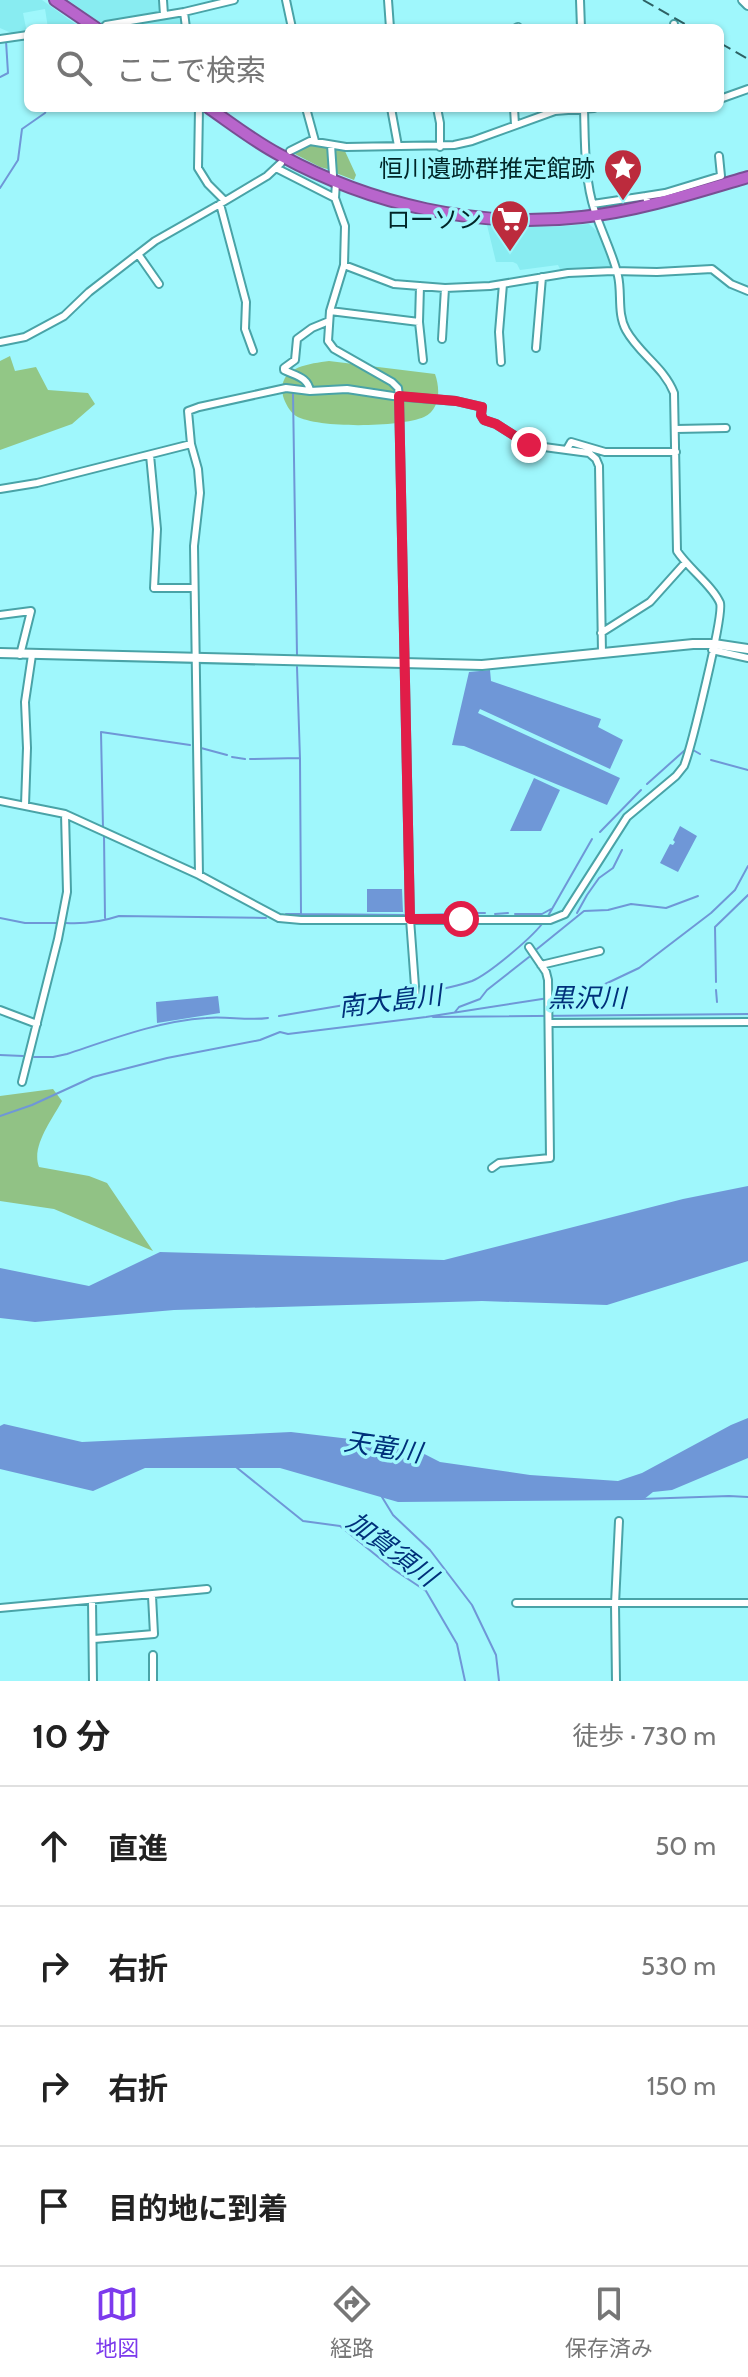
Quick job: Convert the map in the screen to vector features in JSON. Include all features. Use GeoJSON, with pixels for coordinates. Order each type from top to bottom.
{"type":"FeatureCollection","features":[{"type":"Feature","properties":{"kind":"highway"},"geometry":{"type":"LineString","coordinates":[[55,0],[85,24]]}},
{"type":"Feature","properties":{"kind":"highway"},"geometry":{"type":"LineString","coordinates":[[215,112],[281,156],[334,181],[391,200],[466,216],[529,221],[647,200],[748,177]]}},
{"type":"Feature","properties":{"kind":"street"},"geometry":{"type":"LineString","coordinates":[[163,0],[164,15]]}},
{"type":"Feature","properties":{"kind":"street"},"geometry":{"type":"LineString","coordinates":[[112,24],[234,0]]}},
{"type":"Feature","properties":{"kind":"street"},"geometry":{"type":"LineString","coordinates":[[286,0],[291,24]]}},
{"type":"Feature","properties":{"kind":"street"},"geometry":{"type":"LineString","coordinates":[[388,0],[390,24]]}},
{"type":"Feature","properties":{"kind":"street"},"geometry":{"type":"LineString","coordinates":[[580,0],[581,24]]}},
{"type":"Feature","properties":{"kind":"street"},"geometry":{"type":"LineString","coordinates":[[743,0],[748,5]]}},
{"type":"Feature","properties":{"kind":"street"},"geometry":{"type":"LineString","coordinates":[[184,12],[186,24]]}},
{"type":"Feature","properties":{"kind":"street"},"geometry":{"type":"LineString","coordinates":[[0,39],[24,36]]}},
{"type":"Feature","properties":{"kind":"street"},"geometry":{"type":"LineString","coordinates":[[724,98],[748,89]]}},
{"type":"Feature","properties":{"kind":"street"},"geometry":{"type":"LineString","coordinates":[[199,112],[198,168],[223,203],[246,302],[245,329],[253,351]]}},
{"type":"Feature","properties":{"kind":"street"},"geometry":{"type":"LineString","coordinates":[[307,112],[315,141]]}},
{"type":"Feature","properties":{"kind":"street"},"geometry":{"type":"LineString","coordinates":[[392,112],[398,146]]}},
{"type":"Feature","properties":{"kind":"street"},"geometry":{"type":"LineString","coordinates":[[438,112],[440,147]]}},
{"type":"Feature","properties":{"kind":"street"},"geometry":{"type":"LineString","coordinates":[[514,112],[515,125]]}},
{"type":"Feature","properties":{"kind":"street"},"geometry":{"type":"LineString","coordinates":[[290,151],[310,141],[346,147],[440,147],[472,141],[552,112]]}},
{"type":"Feature","properties":{"kind":"street"},"geometry":{"type":"LineString","coordinates":[[0,801],[65,814],[199,875],[279,918],[550,920],[565,914],[627,817],[684,766],[721,610],[719,601],[677,551],[676,402],[664,374],[634,342],[621,319],[618,272],[594,210],[585,151],[584,112]]}},
{"type":"Feature","properties":{"kind":"street"},"geometry":{"type":"LineString","coordinates":[[331,145],[335,198],[345,226],[344,265],[330,311],[328,341],[334,349],[392,382],[398,388],[399,396],[410,919],[416,1000]]}},
{"type":"Feature","properties":{"kind":"street"},"geometry":{"type":"LineString","coordinates":[[647,200],[721,176],[719,156]]}},
{"type":"Feature","properties":{"kind":"street"},"geometry":{"type":"LineString","coordinates":[[0,342],[25,337],[64,316],[138,254],[279,166],[335,198]]}},
{"type":"Feature","properties":{"kind":"street"},"geometry":{"type":"LineString","coordinates":[[138,254],[159,284]]}},
{"type":"Feature","properties":{"kind":"street"},"geometry":{"type":"LineString","coordinates":[[344,265],[394,284],[445,288],[503,284],[568,273],[712,269],[731,284],[748,291]]}},
{"type":"Feature","properties":{"kind":"street"},"geometry":{"type":"LineString","coordinates":[[536,348],[542,277]]}},
{"type":"Feature","properties":{"kind":"street"},"geometry":{"type":"LineString","coordinates":[[501,362],[499,332],[503,284]]}},
{"type":"Feature","properties":{"kind":"street"},"geometry":{"type":"LineString","coordinates":[[420,286],[419,322],[423,360]]}},
{"type":"Feature","properties":{"kind":"street"},"geometry":{"type":"LineString","coordinates":[[442,339],[445,288]]}},
{"type":"Feature","properties":{"kind":"street"},"geometry":{"type":"LineString","coordinates":[[330,311],[419,322]]}},
{"type":"Feature","properties":{"kind":"street"},"geometry":{"type":"LineString","coordinates":[[310,391],[308,383],[284,368],[295,360],[300,335],[329,321]]}},
{"type":"Feature","properties":{"kind":"street"},"geometry":{"type":"LineString","coordinates":[[199,875],[194,546],[200,493],[188,411],[286,388],[310,391],[347,389],[476,405],[482,407],[484,420],[496,424],[523,442],[589,453],[599,466],[602,653]]}},
{"type":"Feature","properties":{"kind":"street"},"geometry":{"type":"LineString","coordinates":[[676,429],[726,428]]}},
{"type":"Feature","properties":{"kind":"street"},"geometry":{"type":"LineString","coordinates":[[567,449],[571,442],[605,452],[676,452]]}},
{"type":"Feature","properties":{"kind":"street"},"geometry":{"type":"LineString","coordinates":[[0,489],[29,485],[191,444]]}},
{"type":"Feature","properties":{"kind":"street"},"geometry":{"type":"LineString","coordinates":[[150,455],[157,529],[154,588],[194,588]]}},
{"type":"Feature","properties":{"kind":"street"},"geometry":{"type":"LineString","coordinates":[[601,633],[650,602],[685,563]]}},
{"type":"Feature","properties":{"kind":"street"},"geometry":{"type":"LineString","coordinates":[[0,615],[31,611],[20,655]]}},
{"type":"Feature","properties":{"kind":"street"},"geometry":{"type":"LineString","coordinates":[[0,653],[482,665],[693,644],[748,649]]}},
{"type":"Feature","properties":{"kind":"street"},"geometry":{"type":"LineString","coordinates":[[713,647],[748,658]]}},
{"type":"Feature","properties":{"kind":"street"},"geometry":{"type":"LineString","coordinates":[[25,805],[25,702],[32,655]]}},
{"type":"Feature","properties":{"kind":"street"},"geometry":{"type":"LineString","coordinates":[[22,1082],[67,892],[65,814]]}},
{"type":"Feature","properties":{"kind":"street"},"geometry":{"type":"LineString","coordinates":[[492,1168],[499,1163],[550,1158],[548,980],[529,947]]}},
{"type":"Feature","properties":{"kind":"street"},"geometry":{"type":"LineString","coordinates":[[541,965],[600,951]]}},
{"type":"Feature","properties":{"kind":"street"},"geometry":{"type":"LineString","coordinates":[[0,1010],[37,1024]]}},
{"type":"Feature","properties":{"kind":"street"},"geometry":{"type":"LineString","coordinates":[[549,1021],[748,1022]]}},
{"type":"Feature","properties":{"kind":"street"},"geometry":{"type":"LineString","coordinates":[[616,1681],[615,1604],[619,1521]]}},
{"type":"Feature","properties":{"kind":"street"},"geometry":{"type":"LineString","coordinates":[[0,1608],[207,1589]]}},
{"type":"Feature","properties":{"kind":"street"},"geometry":{"type":"LineString","coordinates":[[94,1639],[154,1634],[152,1596]]}},
{"type":"Feature","properties":{"kind":"street"},"geometry":{"type":"LineString","coordinates":[[92,1601],[93,1681]]}},
{"type":"Feature","properties":{"kind":"street"},"geometry":{"type":"LineString","coordinates":[[516,1603],[748,1603]]}},
{"type":"Feature","properties":{"kind":"street"},"geometry":{"type":"LineString","coordinates":[[153,1655],[153,1681]]}},
{"type":"Feature","properties":{"kind":"shaded area"},"geometry":{"type":"Polygon","coordinates":[[[0,0],[42,0],[75,24],[47,24],[45,9],[23,13],[24,34],[16,35],[0,28],[0,0]]]}},
{"type":"Feature","properties":{"kind":"shaded area"},"geometry":{"type":"Polygon","coordinates":[[[68,0],[161,0],[163,14],[102,24],[68,0]]]}},
{"type":"Feature","properties":{"kind":"shaded area"},"geometry":{"type":"Polygon","coordinates":[[[183,16],[184,24],[131,24],[183,16]]]}},
{"type":"Feature","properties":{"kind":"shaded area"},"geometry":{"type":"Polygon","coordinates":[[[589,224],[599,233],[611,268],[562,273],[558,265],[520,270],[513,262],[496,262],[487,225],[553,227],[589,224]]]}},
{"type":"Feature","properties":{"kind":"green space"},"geometry":{"type":"Polygon","coordinates":[[[309,144],[328,147],[331,170],[293,153],[309,144]]]}},
{"type":"Feature","properties":{"kind":"green space"},"geometry":{"type":"Polygon","coordinates":[[[335,149],[344,149],[356,175],[354,180],[336,173],[335,149]]]}},
{"type":"Feature","properties":{"kind":"green space"},"geometry":{"type":"Polygon","coordinates":[[[10,356],[15,371],[36,367],[48,390],[88,393],[95,404],[72,424],[0,450],[0,361],[10,356]]]}},
{"type":"Feature","properties":{"kind":"green space"},"geometry":{"type":"Polygon","coordinates":[[[329,361],[435,374],[438,392],[434,409],[424,417],[379,425],[322,423],[296,416],[283,396],[285,379],[296,369],[329,361]]]}},
{"type":"Feature","properties":{"kind":"green space"},"geometry":{"type":"Polygon","coordinates":[[[53,1089],[62,1101],[40,1142],[39,1167],[89,1176],[107,1183],[153,1251],[54,1209],[0,1201],[0,1096],[53,1089]]]}},
{"type":"Feature","properties":{"kind":"water"},"geometry":{"type":"Polygon","coordinates":[[[490,670],[491,681],[601,719],[598,727],[623,740],[610,769],[480,709],[478,713],[620,778],[607,805],[464,746],[452,745],[469,672],[490,670]]]}},
{"type":"Feature","properties":{"kind":"water"},"geometry":{"type":"Polygon","coordinates":[[[534,778],[560,790],[541,831],[510,831],[534,778]]]}},
{"type":"Feature","properties":{"kind":"water"},"geometry":{"type":"Polygon","coordinates":[[[680,826],[697,836],[678,872],[660,863],[670,844],[675,842],[673,840],[680,826]]]}},
{"type":"Feature","properties":{"kind":"water"},"geometry":{"type":"Polygon","coordinates":[[[367,889],[402,889],[403,912],[367,912],[367,889]]]}},
{"type":"Feature","properties":{"kind":"water"},"geometry":{"type":"Polygon","coordinates":[[[218,996],[220,1013],[157,1023],[156,1002],[218,996]]]}},
{"type":"Feature","properties":{"kind":"water"},"geometry":{"type":"Polygon","coordinates":[[[748,1186],[748,1261],[607,1305],[482,1301],[174,1310],[35,1322],[0,1318],[0,1268],[89,1286],[160,1252],[444,1260],[683,1199],[748,1186]]]}},
{"type":"Feature","properties":{"kind":"water","name":"天竜川"},"geometry":{"type":"Polygon","coordinates":[[[748,1418],[748,1458],[672,1490],[653,1492],[643,1500],[398,1502],[280,1468],[145,1468],[93,1491],[0,1469],[0,1426],[4,1424],[82,1442],[291,1432],[384,1443],[397,1440],[440,1462],[530,1475],[618,1481],[642,1473],[748,1418]]]}},
{"type":"Feature","properties":{"kind":"waterway"},"geometry":{"type":"LineString","coordinates":[[174,11],[191,7]]}},
{"type":"Feature","properties":{"kind":"waterway"},"geometry":{"type":"LineString","coordinates":[[0,77],[8,73],[6,41]]}},
{"type":"Feature","properties":{"kind":"waterway"},"geometry":{"type":"LineString","coordinates":[[0,188],[18,160],[22,129],[45,112]]}},
{"type":"Feature","properties":{"kind":"waterway"},"geometry":{"type":"LineString","coordinates":[[293,393],[297,655]]}},
{"type":"Feature","properties":{"kind":"waterway"},"geometry":{"type":"LineString","coordinates":[[286,914],[301,914],[297,667]]}},
{"type":"Feature","properties":{"kind":"waterway"},"geometry":{"type":"LineString","coordinates":[[103,828],[101,732],[190,745]]}},
{"type":"Feature","properties":{"kind":"waterway"},"geometry":{"type":"LineString","coordinates":[[201,748],[227,755]]}},
{"type":"Feature","properties":{"kind":"waterway"},"geometry":{"type":"LineString","coordinates":[[647,784],[685,750]]}},
{"type":"Feature","properties":{"kind":"waterway"},"geometry":{"type":"LineString","coordinates":[[693,750],[700,754]]}},
{"type":"Feature","properties":{"kind":"waterway"},"geometry":{"type":"LineString","coordinates":[[232,757],[245,759]]}},
{"type":"Feature","properties":{"kind":"waterway"},"geometry":{"type":"LineString","coordinates":[[250,759],[299,758]]}},
{"type":"Feature","properties":{"kind":"waterway"},"geometry":{"type":"LineString","coordinates":[[711,760],[748,770]]}},
{"type":"Feature","properties":{"kind":"waterway"},"geometry":{"type":"LineString","coordinates":[[600,832],[641,790]]}},
{"type":"Feature","properties":{"kind":"waterway"},"geometry":{"type":"LineString","coordinates":[[104,835],[105,918]]}},
{"type":"Feature","properties":{"kind":"waterway"},"geometry":{"type":"LineString","coordinates":[[548,916],[592,839]]}},
{"type":"Feature","properties":{"kind":"waterway"},"geometry":{"type":"LineString","coordinates":[[577,913],[599,878],[613,868],[622,850]]}},
{"type":"Feature","properties":{"kind":"waterway","name":"南大島川"},"geometry":{"type":"LineString","coordinates":[[0,1116],[93,1077],[167,1058],[260,1040],[280,1032],[288,1034],[426,1017],[555,997],[601,986],[639,968],[711,913],[735,890],[748,866]]}},
{"type":"Feature","properties":{"kind":"waterway"},"geometry":{"type":"LineString","coordinates":[[716,982],[715,927],[748,895]]}},
{"type":"Feature","properties":{"kind":"waterway"},"geometry":{"type":"LineString","coordinates":[[537,949],[584,911],[608,910],[631,904],[666,908],[698,896]]}},
{"type":"Feature","properties":{"kind":"waterway"},"geometry":{"type":"LineString","coordinates":[[515,914],[542,914],[551,909]]}},
{"type":"Feature","properties":{"kind":"waterway"},"geometry":{"type":"LineString","coordinates":[[467,913],[485,913]]}},
{"type":"Feature","properties":{"kind":"waterway"},"geometry":{"type":"LineString","coordinates":[[495,914],[508,913]]}},
{"type":"Feature","properties":{"kind":"waterway"},"geometry":{"type":"LineString","coordinates":[[301,914],[404,915]]}},
{"type":"Feature","properties":{"kind":"waterway"},"geometry":{"type":"LineString","coordinates":[[413,915],[456,914]]}},
{"type":"Feature","properties":{"kind":"waterway"},"geometry":{"type":"LineString","coordinates":[[66,923],[93,922],[119,916],[266,918]]}},
{"type":"Feature","properties":{"kind":"waterway"},"geometry":{"type":"LineString","coordinates":[[0,918],[25,923],[56,923]]}},
{"type":"Feature","properties":{"kind":"waterway"},"geometry":{"type":"LineString","coordinates":[[421,993],[472,981],[509,956],[542,924]]}},
{"type":"Feature","properties":{"kind":"waterway"},"geometry":{"type":"LineString","coordinates":[[455,1012],[459,1007],[480,999],[529,957]]}},
{"type":"Feature","properties":{"kind":"waterway"},"geometry":{"type":"LineString","coordinates":[[716,990],[717,1002]]}},
{"type":"Feature","properties":{"kind":"waterway"},"geometry":{"type":"LineString","coordinates":[[279,1016],[410,994]]}},
{"type":"Feature","properties":{"kind":"waterway","name":"黒沢川"},"geometry":{"type":"LineString","coordinates":[[433,1017],[748,1014]]}},
{"type":"Feature","properties":{"kind":"waterway"},"geometry":{"type":"LineString","coordinates":[[34,1057],[67,1054],[136,1032],[188,1020],[268,1018]]}},
{"type":"Feature","properties":{"kind":"waterway"},"geometry":{"type":"LineString","coordinates":[[0,1055],[23,1056]]}},
{"type":"Feature","properties":{"kind":"waterway","name":"加賀須川"},"geometry":{"type":"LineString","coordinates":[[236,1467],[303,1521],[340,1526],[426,1591],[457,1644],[465,1681]]}},
{"type":"Feature","properties":{"kind":"waterway"},"geometry":{"type":"LineString","coordinates":[[382,1497],[393,1515],[430,1550],[472,1605],[496,1655],[499,1681]]}},
{"type":"Feature","properties":{"kind":"waterway"},"geometry":{"type":"LineString","coordinates":[[641,1499],[748,1497]]}},
{"type":"Feature","properties":{"kind":"railway"},"geometry":{"type":"LineString","coordinates":[[643,0],[685,24]]}},
{"type":"Feature","properties":{"kind":"railway"},"geometry":{"type":"LineString","coordinates":[[724,45],[748,59]]}},
{"type":"Feature","properties":{"kind":"place","name":"恒川遺跡群推定館跡"},"geometry":{"type":"Point","coordinates":[623,202]}},
{"type":"Feature","properties":{"kind":"place","name":"ローソン"},"geometry":{"type":"Point","coordinates":[510,253]}},
{"type":"Feature","properties":{"kind":"route"},"geometry":{"type":"LineString","coordinates":[[461,919],[410,919],[399,396],[456,401],[482,407],[484,420],[529,445]]}}]}
